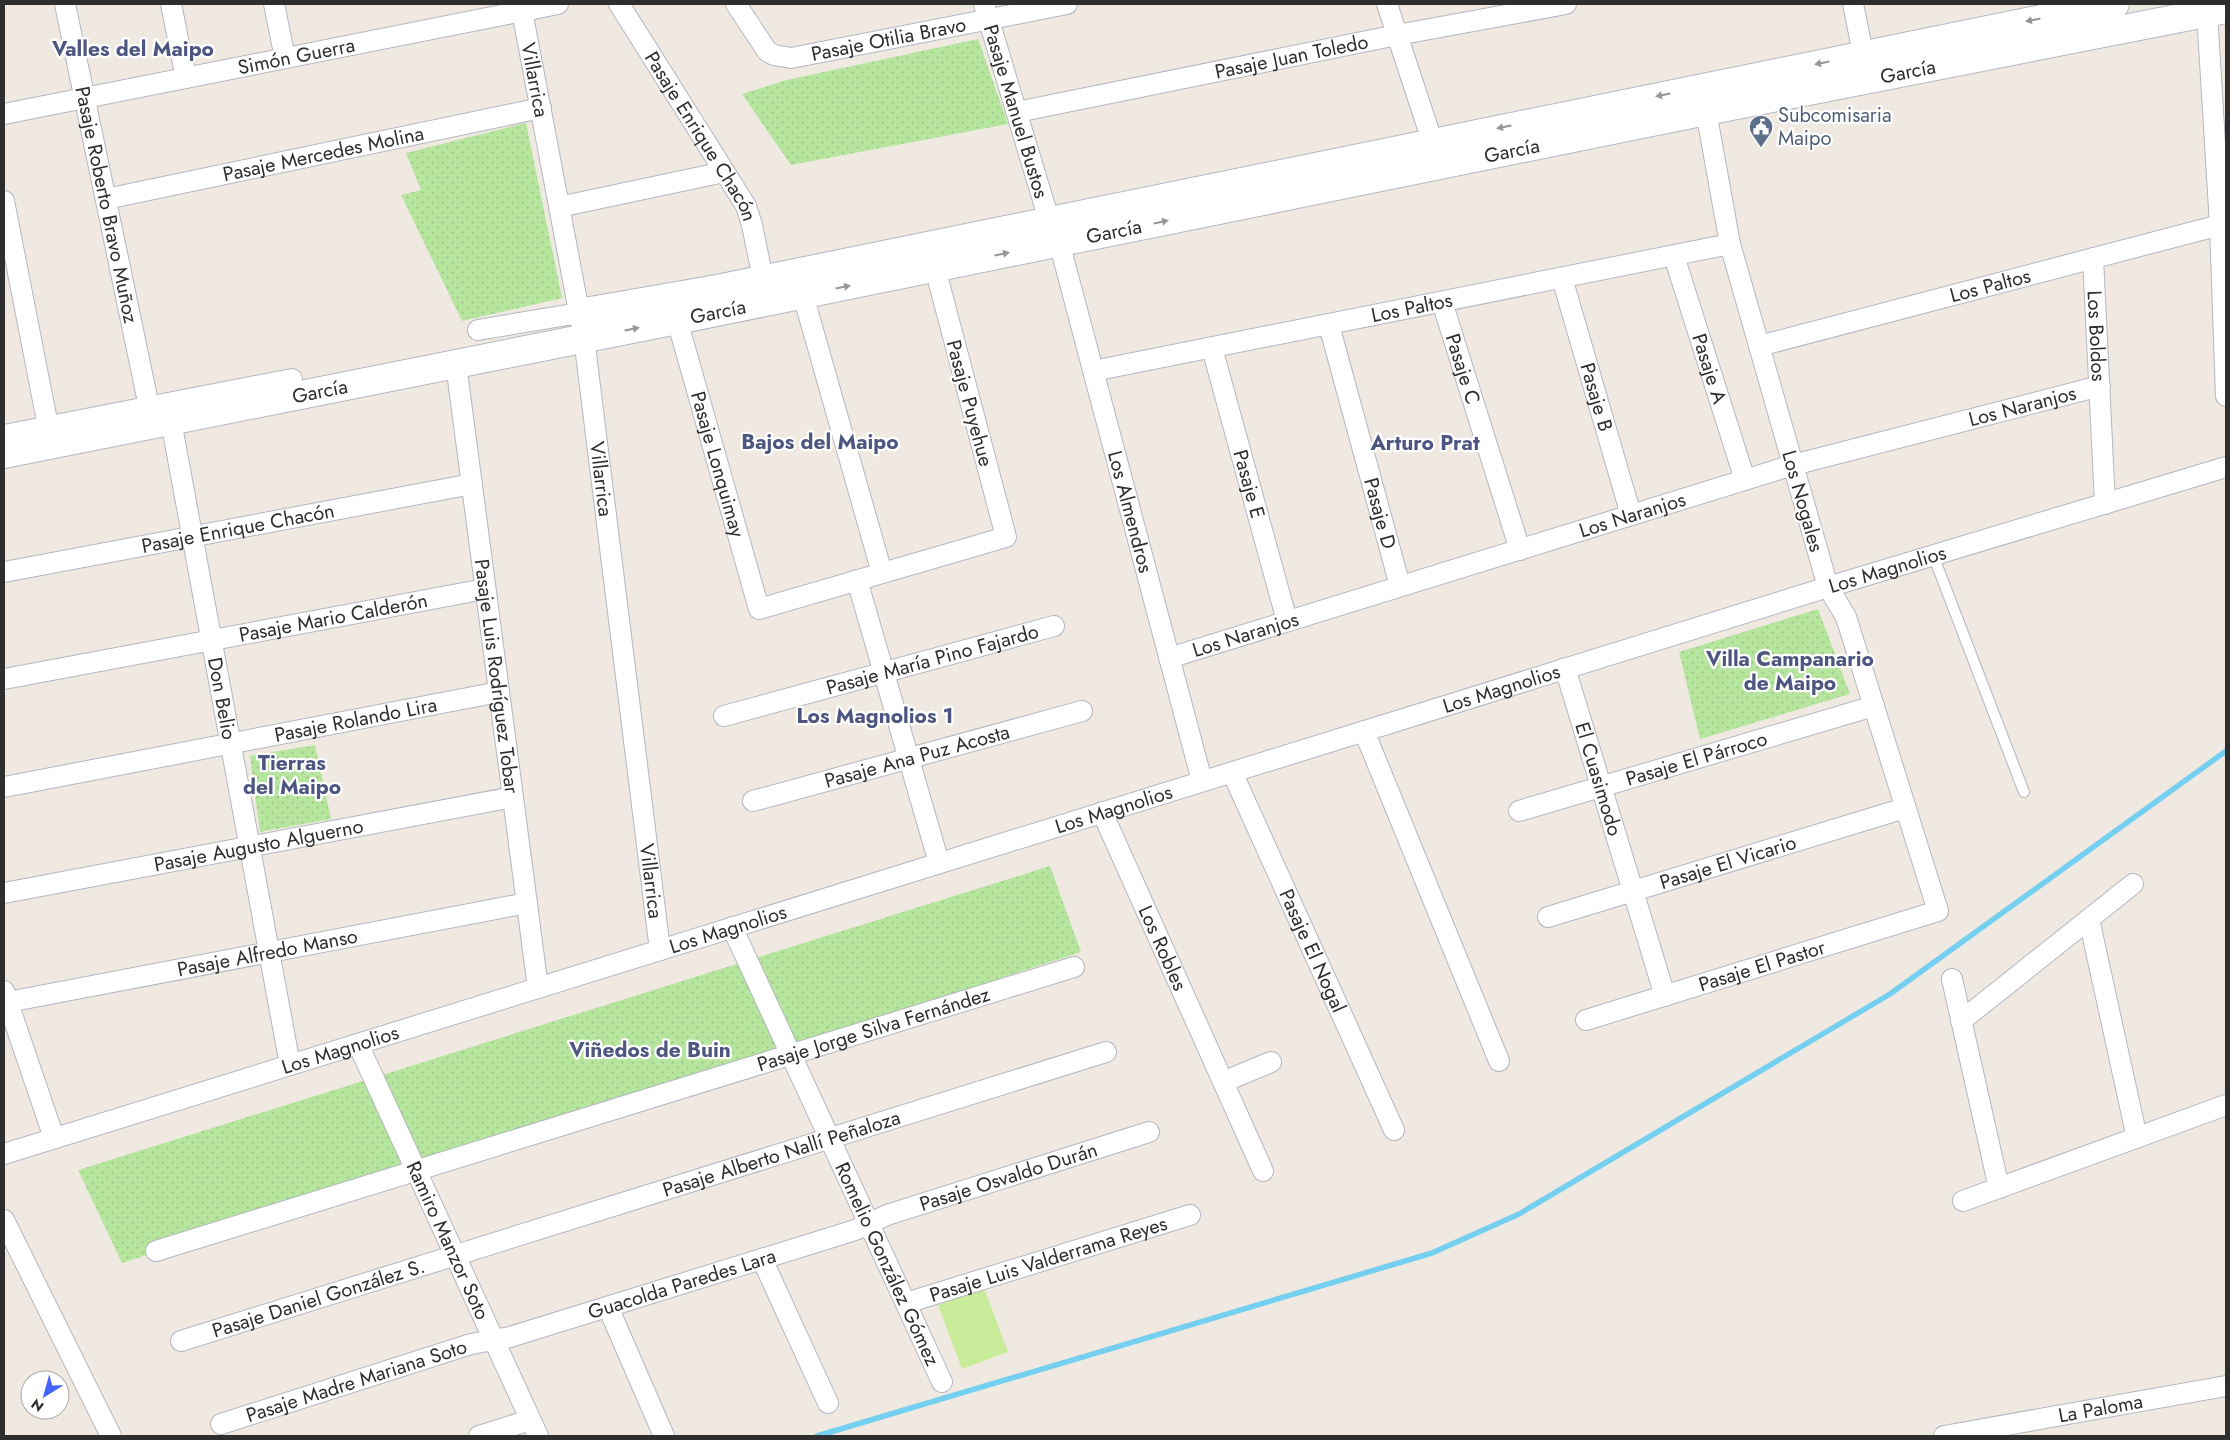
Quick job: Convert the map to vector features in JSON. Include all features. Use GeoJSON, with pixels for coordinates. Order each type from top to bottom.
{"type":"FeatureCollection","features":[{"type":"Feature","properties":{"kind":"street","name":"Pasaje Roberto Bravo Muñoz"},"geometry":{"type":"LineString","coordinates":[[65,4],[106,199],[160,414]]}},
{"type":"Feature","properties":{"kind":"street"},"geometry":{"type":"LineString","coordinates":[[171,4],[186,78]]}},
{"type":"Feature","properties":{"kind":"street"},"geometry":{"type":"LineString","coordinates":[[274,4],[285,58]]}},
{"type":"Feature","properties":{"kind":"street","name":"Simón Guerra"},"geometry":{"type":"LineString","coordinates":[[4,114],[558,4]]}},
{"type":"Feature","properties":{"kind":"street","name":"Pasaje Enrique Chacón"},"geometry":{"type":"LineString","coordinates":[[619,4],[746,206],[752,225],[763,280]]}},
{"type":"Feature","properties":{"kind":"street","name":"Pasaje Otilia Bravo"},"geometry":{"type":"LineString","coordinates":[[736,4],[762,44],[774,55],[782,58],[791,58],[986,12],[1067,4]]}},
{"type":"Feature","properties":{"kind":"street"},"geometry":{"type":"LineString","coordinates":[[1386,4],[1436,153]]}},
{"type":"Feature","properties":{"kind":"street","name":"Pasaje Juan Toledo"},"geometry":{"type":"LineString","coordinates":[[1017,112],[1397,35],[1566,4]]}},
{"type":"Feature","properties":{"kind":"street"},"geometry":{"type":"LineString","coordinates":[[1853,4],[1866,67]]}},
{"type":"Feature","properties":{"kind":"street","name":"García"},"geometry":{"type":"LineString","coordinates":[[1436,153],[1706,111],[2073,8],[2115,4]]}},
{"type":"Feature","properties":{"kind":"street","name":"Villarrica"},"geometry":{"type":"LineString","coordinates":[[522,11],[582,326],[660,950]]}},
{"type":"Feature","properties":{"kind":"street"},"geometry":{"type":"LineString","coordinates":[[2216,11],[2221,155],[2220,225],[2224,250],[2226,396]]}},
{"type":"Feature","properties":{"kind":"street","name":"García"},"geometry":{"type":"LineString","coordinates":[[4,435],[48,426],[160,414],[456,364],[582,326],[763,280],[1054,231],[1866,67],[2216,11]]}},
{"type":"Feature","properties":{"kind":"street","name":"Pasaje Manuel Bustos"},"geometry":{"type":"LineString","coordinates":[[986,12],[1054,231]]}},
{"type":"Feature","properties":{"kind":"street","name":"Pasaje Mercedes Molina"},"geometry":{"type":"LineString","coordinates":[[106,199],[541,108]]}},
{"type":"Feature","properties":{"kind":"street","name":"Los Nogales"},"geometry":{"type":"LineString","coordinates":[[1706,111],[1730,244],[1828,587],[1846,618],[1938,911]]}},
{"type":"Feature","properties":{"kind":"street"},"geometry":{"type":"LineString","coordinates":[[560,207],[724,172]]}},
{"type":"Feature","properties":{"kind":"street"},"geometry":{"type":"LineString","coordinates":[[4,201],[48,426]]}},
{"type":"Feature","properties":{"kind":"street","name":"Los Paltos"},"geometry":{"type":"LineString","coordinates":[[1759,346],[2220,225]]}},
{"type":"Feature","properties":{"kind":"street","name":"García"},"geometry":{"type":"LineString","coordinates":[[478,330],[677,320],[935,268],[1054,231]]}},
{"type":"Feature","properties":{"kind":"street","name":"Los Almendros"},"geometry":{"type":"LineString","coordinates":[[1054,231],[1202,781]]}},
{"type":"Feature","properties":{"kind":"street","name":"Los Paltos"},"geometry":{"type":"LineString","coordinates":[[1093,371],[1730,244]]}},
{"type":"Feature","properties":{"kind":"street","name":"Pasaje A"},"geometry":{"type":"LineString","coordinates":[[1674,256],[1745,480]]}},
{"type":"Feature","properties":{"kind":"street","name":"Los Boldos"},"geometry":{"type":"LineString","coordinates":[[2093,258],[2105,504]]}},
{"type":"Feature","properties":{"kind":"street","name":"Pasaje Puyehue"},"geometry":{"type":"LineString","coordinates":[[882,573],[1006,537],[935,268]]}},
{"type":"Feature","properties":{"kind":"street","name":"Pasaje B"},"geometry":{"type":"LineString","coordinates":[[1562,278],[1631,515]]}},
{"type":"Feature","properties":{"kind":"street"},"geometry":{"type":"LineString","coordinates":[[803,295],[882,573],[857,580],[939,863]]}},
{"type":"Feature","properties":{"kind":"street","name":"Pasaje C"},"geometry":{"type":"LineString","coordinates":[[1442,302],[1520,550]]}},
{"type":"Feature","properties":{"kind":"street","name":"Pasaje Lonquimay"},"geometry":{"type":"LineString","coordinates":[[677,320],[758,609],[857,580]]}},
{"type":"Feature","properties":{"kind":"street","name":"Pasaje D"},"geometry":{"type":"LineString","coordinates":[[1330,324],[1400,586]]}},
{"type":"Feature","properties":{"kind":"street","name":"Pasaje E"},"geometry":{"type":"LineString","coordinates":[[1212,348],[1287,621]]}},
{"type":"Feature","properties":{"kind":"street","name":"Pasaje Luis Rodríguez Tobar"},"geometry":{"type":"LineString","coordinates":[[456,364],[538,988]]}},
{"type":"Feature","properties":{"kind":"street","name":"García"},"geometry":{"type":"LineString","coordinates":[[4,454],[292,379]]}},
{"type":"Feature","properties":{"kind":"street","name":"Los Naranjos"},"geometry":{"type":"LineString","coordinates":[[1169,658],[1793,465],[2100,386]]}},
{"type":"Feature","properties":{"kind":"street","name":"Don Belio"},"geometry":{"type":"LineString","coordinates":[[160,414],[192,537],[290,1065]]}},
{"type":"Feature","properties":{"kind":"street","name":"Los Magnolios"},"geometry":{"type":"LineString","coordinates":[[4,1154],[1565,668],[2226,467]]}},
{"type":"Feature","properties":{"kind":"street","name":"Pasaje Enrique Chacón"},"geometry":{"type":"LineString","coordinates":[[4,572],[472,484]]}},
{"type":"Feature","properties":{"kind":"street","name":"Pasaje Mario Calderón"},"geometry":{"type":"LineString","coordinates":[[4,679],[486,589]]}},
{"type":"Feature","properties":{"kind":"street","name":"Pasaje María Pino Fajardo"},"geometry":{"type":"LineString","coordinates":[[724,716],[1054,626]]}},
{"type":"Feature","properties":{"kind":"street","name":"El Cuasimodo"},"geometry":{"type":"LineString","coordinates":[[1565,668],[1665,996]]}},
{"type":"Feature","properties":{"kind":"street","name":"Pasaje Rolando Lira"},"geometry":{"type":"LineString","coordinates":[[4,787],[499,692]]}},
{"type":"Feature","properties":{"kind":"street","name":"Pasaje El Párroco"},"geometry":{"type":"LineString","coordinates":[[1519,810],[1874,706]]}},
{"type":"Feature","properties":{"kind":"street","name":"Pasaje Ana Puz Acosta"},"geometry":{"type":"LineString","coordinates":[[752,801],[1082,711]]}},
{"type":"Feature","properties":{"kind":"street"},"geometry":{"type":"LineString","coordinates":[[1364,731],[1499,1061]]}},
{"type":"Feature","properties":{"kind":"street","name":"Pasaje El Nogal"},"geometry":{"type":"LineString","coordinates":[[1232,772],[1394,1130]]}},
{"type":"Feature","properties":{"kind":"street","name":"Pasaje Augusto Alguerno"},"geometry":{"type":"LineString","coordinates":[[4,893],[513,798]]}},
{"type":"Feature","properties":{"kind":"street","name":"Pasaje El Vicario"},"geometry":{"type":"LineString","coordinates":[[1548,916],[1905,808]]}},
{"type":"Feature","properties":{"kind":"street","name":"Los Robles"},"geometry":{"type":"LineString","coordinates":[[1102,812],[1262,1170]]}},
{"type":"Feature","properties":{"kind":"street"},"geometry":{"type":"LineString","coordinates":[[1961,1021],[2132,884]]}},
{"type":"Feature","properties":{"kind":"street","name":"Pasaje Alfredo Manso"},"geometry":{"type":"LineString","coordinates":[[6,995],[269,951],[527,903]]}},
{"type":"Feature","properties":{"kind":"street","name":"Pasaje El Pastor"},"geometry":{"type":"LineString","coordinates":[[1586,1020],[1938,911]]}},
{"type":"Feature","properties":{"kind":"street"},"geometry":{"type":"LineString","coordinates":[[2089,919],[2137,1138]]}},
{"type":"Feature","properties":{"kind":"street","name":"Romelio González Gómez"},"geometry":{"type":"LineString","coordinates":[[732,927],[942,1382]]}},
{"type":"Feature","properties":{"kind":"street","name":"Pasaje Jorge Silva Fernández"},"geometry":{"type":"LineString","coordinates":[[156,1252],[1074,967]]}},
{"type":"Feature","properties":{"kind":"street"},"geometry":{"type":"LineString","coordinates":[[1952,979],[1999,1188]]}},
{"type":"Feature","properties":{"kind":"street"},"geometry":{"type":"LineString","coordinates":[[6,995],[54,1138]]}},
{"type":"Feature","properties":{"kind":"street","name":"Ramiro Manzor Soto"},"geometry":{"type":"LineString","coordinates":[[358,1044],[534,1428]]}},
{"type":"Feature","properties":{"kind":"street","name":"Pasaje Alberto Nallí Peñaloza"},"geometry":{"type":"LineString","coordinates":[[455,1255],[1106,1052]]}},
{"type":"Feature","properties":{"kind":"street"},"geometry":{"type":"LineString","coordinates":[[1223,1082],[1271,1062]]}},
{"type":"Feature","properties":{"kind":"street"},"geometry":{"type":"LineString","coordinates":[[1963,1201],[2226,1105]]}},
{"type":"Feature","properties":{"kind":"street","name":"Pasaje Osvaldo Durán"},"geometry":{"type":"LineString","coordinates":[[869,1223],[887,1214],[1148,1132]]}},
{"type":"Feature","properties":{"kind":"street","name":"Pasaje Luis Valderrama Reyes"},"geometry":{"type":"LineString","coordinates":[[906,1304],[1190,1215]]}},
{"type":"Feature","properties":{"kind":"street"},"geometry":{"type":"LineString","coordinates":[[4,1220],[111,1436]]}},
{"type":"Feature","properties":{"kind":"street","name":"Guacolda Paredes Lara"},"geometry":{"type":"LineString","coordinates":[[494,1340],[510,1338],[855,1230],[869,1223]]}},
{"type":"Feature","properties":{"kind":"street","name":"Pasaje Daniel González S."},"geometry":{"type":"LineString","coordinates":[[181,1341],[455,1255]]}},
{"type":"Feature","properties":{"kind":"street"},"geometry":{"type":"LineString","coordinates":[[762,1259],[828,1403]]}},
{"type":"Feature","properties":{"kind":"street"},"geometry":{"type":"LineString","coordinates":[[608,1307],[664,1436]]}},
{"type":"Feature","properties":{"kind":"street","name":"Pasaje Madre Mariana Soto"},"geometry":{"type":"LineString","coordinates":[[221,1424],[471,1344],[494,1340]]}},
{"type":"Feature","properties":{"kind":"street","name":"La Paloma"},"geometry":{"type":"LineString","coordinates":[[1944,1436],[2226,1386]]}},
{"type":"Feature","properties":{"kind":"street"},"geometry":{"type":"LineString","coordinates":[[479,1436],[534,1428]]}},
{"type":"Feature","properties":{"kind":"lane"},"geometry":{"type":"LineString","coordinates":[[1933,555],[2024,792]]}},
{"type":"Feature","properties":{"kind":"green space"},"geometry":{"type":"Polygon","coordinates":[[[978,39],[1008,124],[791,165],[742,94],[787,80],[978,39]]]}},
{"type":"Feature","properties":{"kind":"green space"},"geometry":{"type":"Polygon","coordinates":[[[526,123],[562,298],[462,321],[401,195],[421,190],[406,153],[526,123]]]}},
{"type":"Feature","properties":{"kind":"green space"},"geometry":{"type":"Polygon","coordinates":[[[1818,609],[1850,694],[1700,739],[1679,652],[1818,609]]]}},
{"type":"Feature","properties":{"kind":"green space"},"geometry":{"type":"Polygon","coordinates":[[[315,745],[331,819],[260,832],[250,756],[315,745]]]}},
{"type":"Feature","properties":{"kind":"green space"},"geometry":{"type":"Polygon","coordinates":[[[1050,866],[1081,952],[122,1263],[78,1170],[1050,866]]]}},
{"type":"Feature","properties":{"kind":"green space"},"geometry":{"type":"Polygon","coordinates":[[[984,1288],[1008,1352],[962,1369],[938,1305],[984,1288]]]}},
{"type":"Feature","properties":{"kind":"waterway"},"geometry":{"type":"LineString","coordinates":[[817,1436],[1432,1253],[1519,1214],[1890,994],[2226,751]]}},
{"type":"Feature","properties":{"kind":"place","name":"Subcomisaria Maipo"},"geometry":{"type":"Point","coordinates":[1761,148]}},
{"type":"Feature","properties":{"kind":"district","name":"Valles del Maipo"},"geometry":{"type":"Point","coordinates":[133,49]}},
{"type":"Feature","properties":{"kind":"district","name":"Bajos del Maipo"},"geometry":{"type":"Point","coordinates":[820,442]}},
{"type":"Feature","properties":{"kind":"district","name":"Arturo Prat"},"geometry":{"type":"Point","coordinates":[1425,443]}},
{"type":"Feature","properties":{"kind":"district","name":"Villa Campanario de Maipo"},"geometry":{"type":"Point","coordinates":[1790,671]}},
{"type":"Feature","properties":{"kind":"district","name":"Los Magnolios 1"},"geometry":{"type":"Point","coordinates":[875,716]}},
{"type":"Feature","properties":{"kind":"district","name":"Tierras del Maipo"},"geometry":{"type":"Point","coordinates":[292,775]}},
{"type":"Feature","properties":{"kind":"district","name":"Viñedos de Buin"},"geometry":{"type":"Point","coordinates":[650,1050]}}]}
